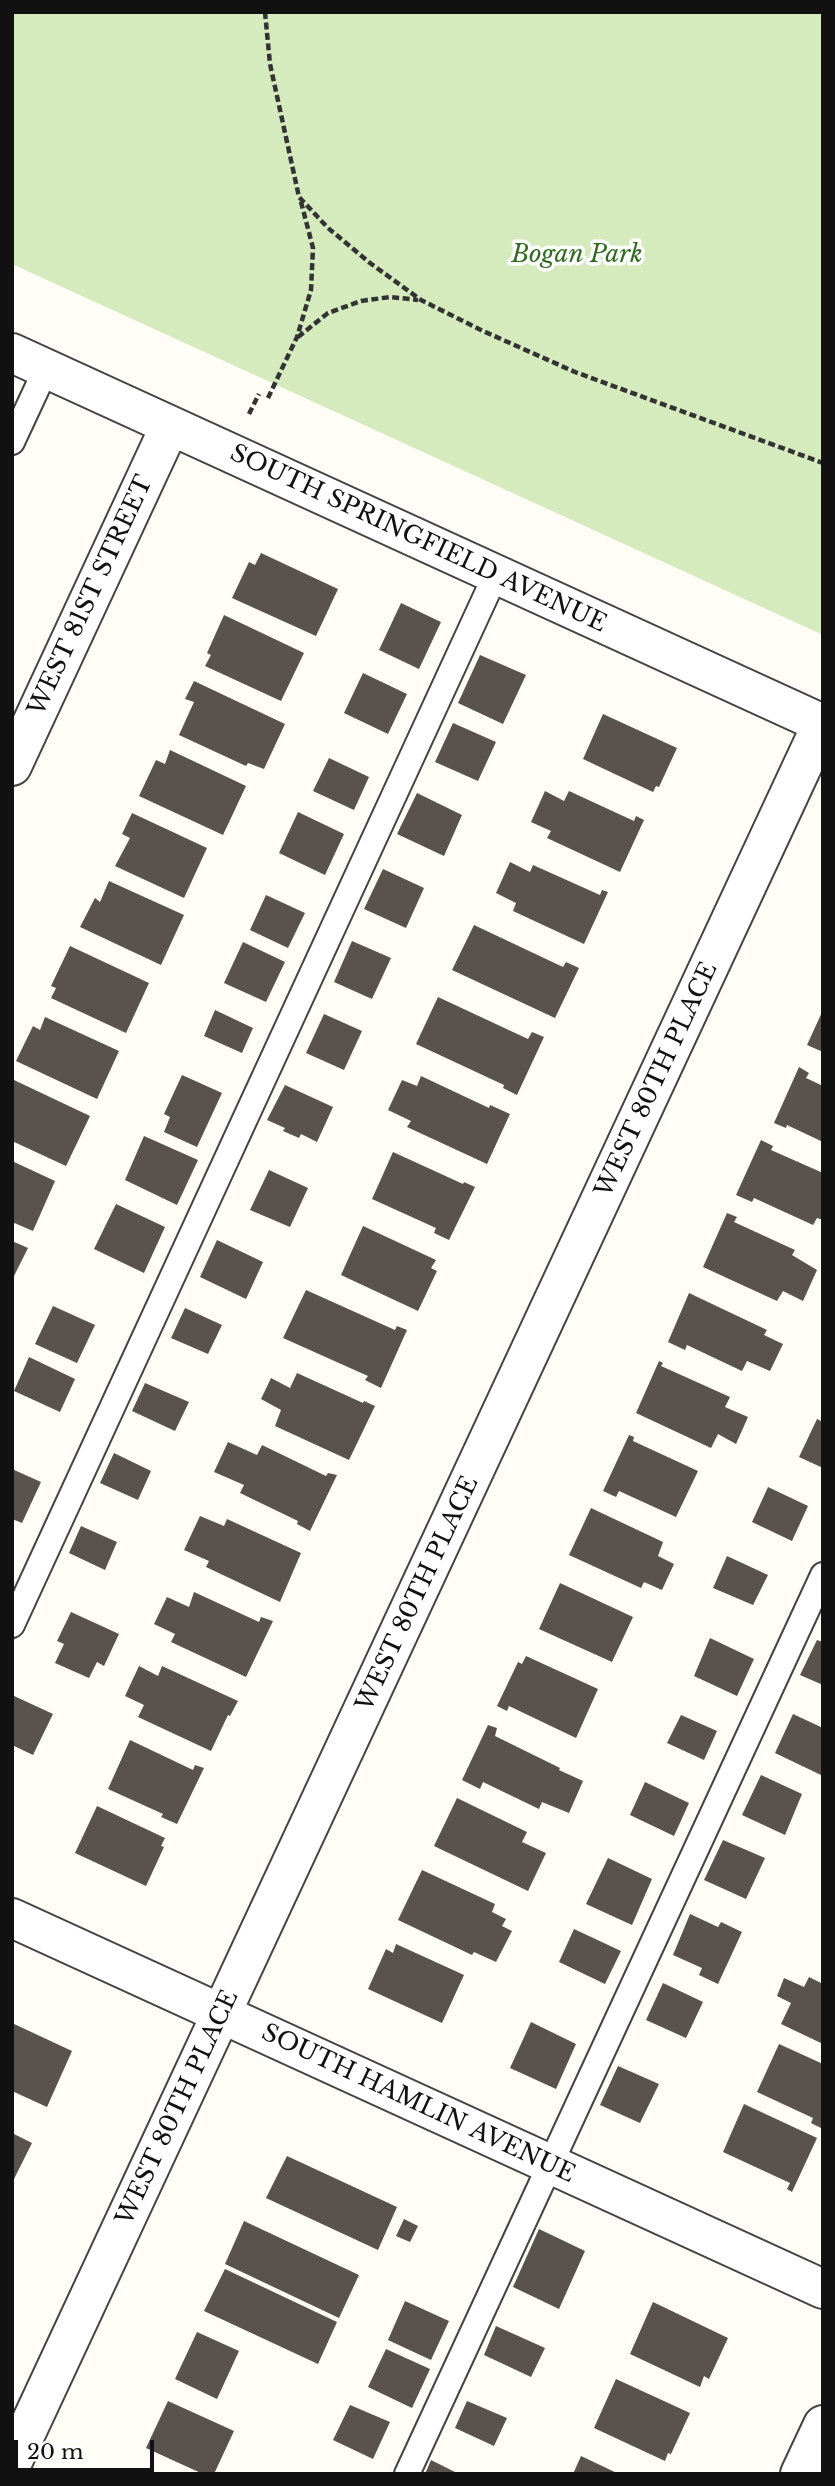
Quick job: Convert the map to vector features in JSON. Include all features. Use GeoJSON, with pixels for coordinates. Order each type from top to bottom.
{"type":"FeatureCollection","features":[{"type":"Feature","properties":{"kind":"street","name":"SOUTH SPRINGFIELD AVENUE"},"geometry":{"type":"LineString","coordinates":[[29,361],[822,724]]}},
{"type":"Feature","properties":{"kind":"street","name":"WEST 81ST STREET"},"geometry":{"type":"LineString","coordinates":[[12,766],[170,426]]}},
{"type":"Feature","properties":{"kind":"street","name":"WEST 80TH PLACE"},"geometry":{"type":"LineString","coordinates":[[12,2463],[822,724]]}},
{"type":"Feature","properties":{"kind":"street","name":"SOUTH HAMLIN AVENUE"},"geometry":{"type":"LineString","coordinates":[[12,1918],[823,2289]]}},
{"type":"Feature","properties":{"kind":"street"},"geometry":{"type":"LineString","coordinates":[[800,2474],[823,2425]]}},
{"type":"Feature","properties":{"kind":"lane"},"geometry":{"type":"LineString","coordinates":[[12,442],[29,361]]}},
{"type":"Feature","properties":{"kind":"lane"},"geometry":{"type":"LineString","coordinates":[[12,1625],[496,574]]}},
{"type":"Feature","properties":{"kind":"lane"},"geometry":{"type":"LineString","coordinates":[[407,2474],[823,1575]]}},
{"type":"Feature","properties":{"kind":"path"},"geometry":{"type":"LineString","coordinates":[[265,12],[270,64],[313,248],[311,290],[297,337],[268,398]]}},
{"type":"Feature","properties":{"kind":"path"},"geometry":{"type":"LineString","coordinates":[[299,197],[328,228],[421,300],[575,372],[823,463]]}},
{"type":"Feature","properties":{"kind":"path"},"geometry":{"type":"LineString","coordinates":[[297,337],[328,313],[361,301],[390,297],[421,300]]}},
{"type":"Feature","properties":{"kind":"path"},"geometry":{"type":"LineString","coordinates":[[247,418],[259,394]]}},
{"type":"Feature","properties":{"kind":"green space","name":"Bogan Park"},"geometry":{"type":"Polygon","coordinates":[[[12,12],[823,12],[823,635],[12,264],[12,12]]]}},
{"type":"Feature","properties":{"kind":"building"},"geometry":{"type":"Polygon","coordinates":[[[261,553],[338,589],[316,636],[232,598],[249,562],[255,565],[261,553]]]}},
{"type":"Feature","properties":{"kind":"building"},"geometry":{"type":"Polygon","coordinates":[[[401,603],[441,622],[419,669],[379,650],[401,603]]]}},
{"type":"Feature","properties":{"kind":"building"},"geometry":{"type":"Polygon","coordinates":[[[224,615],[304,653],[281,701],[205,666],[211,655],[207,653],[224,615]]]}},
{"type":"Feature","properties":{"kind":"building"},"geometry":{"type":"Polygon","coordinates":[[[480,655],[526,675],[503,724],[458,703],[480,655]]]}},
{"type":"Feature","properties":{"kind":"building"},"geometry":{"type":"Polygon","coordinates":[[[363,673],[407,694],[388,734],[344,713],[363,673]]]}},
{"type":"Feature","properties":{"kind":"building"},"geometry":{"type":"Polygon","coordinates":[[[194,681],[285,724],[264,769],[248,763],[246,766],[179,735],[194,702],[185,699],[194,681]]]}},
{"type":"Feature","properties":{"kind":"building"},"geometry":{"type":"Polygon","coordinates":[[[603,714],[677,748],[659,787],[656,786],[653,792],[583,759],[603,714]]]}},
{"type":"Feature","properties":{"kind":"building"},"geometry":{"type":"Polygon","coordinates":[[[453,723],[496,742],[478,781],[435,762],[453,723]]]}},
{"type":"Feature","properties":{"kind":"building"},"geometry":{"type":"Polygon","coordinates":[[[170,750],[246,786],[223,835],[139,796],[156,760],[165,764],[170,750]]]}},
{"type":"Feature","properties":{"kind":"building"},"geometry":{"type":"Polygon","coordinates":[[[329,758],[369,777],[354,810],[313,791],[329,758]]]}},
{"type":"Feature","properties":{"kind":"building"},"geometry":{"type":"Polygon","coordinates":[[[545,791],[564,801],[569,791],[634,821],[636,816],[644,820],[620,872],[547,838],[551,831],[531,822],[545,791]]]}},
{"type":"Feature","properties":{"kind":"building"},"geometry":{"type":"Polygon","coordinates":[[[417,793],[462,815],[444,856],[397,834],[417,793]]]}},
{"type":"Feature","properties":{"kind":"building"},"geometry":{"type":"Polygon","coordinates":[[[298,812],[344,834],[325,875],[279,853],[298,812]]]}},
{"type":"Feature","properties":{"kind":"building"},"geometry":{"type":"Polygon","coordinates":[[[132,813],[207,848],[184,898],[115,866],[130,838],[122,834],[132,813]]]}},
{"type":"Feature","properties":{"kind":"building"},"geometry":{"type":"Polygon","coordinates":[[[510,862],[530,872],[533,865],[600,895],[602,890],[608,892],[584,944],[513,911],[516,903],[496,893],[510,862]]]}},
{"type":"Feature","properties":{"kind":"building"},"geometry":{"type":"Polygon","coordinates":[[[383,869],[424,888],[406,928],[364,909],[383,869]]]}},
{"type":"Feature","properties":{"kind":"building"},"geometry":{"type":"Polygon","coordinates":[[[109,881],[184,915],[161,965],[80,927],[95,898],[100,902],[109,881]]]}},
{"type":"Feature","properties":{"kind":"building"},"geometry":{"type":"Polygon","coordinates":[[[266,895],[305,913],[288,948],[250,930],[266,895]]]}},
{"type":"Feature","properties":{"kind":"building"},"geometry":{"type":"Polygon","coordinates":[[[474,925],[563,967],[566,962],[579,968],[555,1018],[452,970],[474,925]]]}},
{"type":"Feature","properties":{"kind":"building"},"geometry":{"type":"Polygon","coordinates":[[[352,941],[391,958],[372,999],[334,982],[352,941]]]}},
{"type":"Feature","properties":{"kind":"building"},"geometry":{"type":"Polygon","coordinates":[[[243,942],[285,962],[266,1002],[224,983],[243,942]]]}},
{"type":"Feature","properties":{"kind":"building"},"geometry":{"type":"Polygon","coordinates":[[[70,946],[149,983],[126,1033],[51,998],[56,988],[51,986],[70,946]]]}},
{"type":"Feature","properties":{"kind":"building"},"geometry":{"type":"Polygon","coordinates":[[[438,997],[528,1039],[532,1032],[544,1037],[517,1095],[503,1088],[504,1085],[416,1044],[438,997]]]}},
{"type":"Feature","properties":{"kind":"building"},"geometry":{"type":"Polygon","coordinates":[[[215,1010],[253,1028],[242,1053],[204,1036],[215,1010]]]}},
{"type":"Feature","properties":{"kind":"building"},"geometry":{"type":"Polygon","coordinates":[[[823,1010],[823,1052],[807,1045],[823,1010]]]}},
{"type":"Feature","properties":{"kind":"building"},"geometry":{"type":"Polygon","coordinates":[[[324,1014],[362,1031],[344,1070],[306,1053],[324,1014]]]}},
{"type":"Feature","properties":{"kind":"building"},"geometry":{"type":"Polygon","coordinates":[[[45,1017],[119,1051],[97,1099],[16,1061],[33,1026],[40,1030],[45,1017]]]}},
{"type":"Feature","properties":{"kind":"building"},"geometry":{"type":"Polygon","coordinates":[[[799,1067],[809,1073],[806,1078],[823,1086],[823,1142],[787,1125],[786,1128],[774,1123],[799,1067]]]}},
{"type":"Feature","properties":{"kind":"building"},"geometry":{"type":"Polygon","coordinates":[[[182,1075],[222,1093],[197,1147],[164,1132],[170,1117],[164,1114],[182,1075]]]}},
{"type":"Feature","properties":{"kind":"building"},"geometry":{"type":"Polygon","coordinates":[[[421,1076],[489,1108],[490,1105],[510,1114],[487,1164],[407,1127],[411,1121],[388,1110],[402,1080],[417,1086],[421,1076]]]}},
{"type":"Feature","properties":{"kind":"building"},"geometry":{"type":"Polygon","coordinates":[[[14,1080],[90,1116],[66,1166],[12,1141],[14,1080]]]}},
{"type":"Feature","properties":{"kind":"building"},"geometry":{"type":"Polygon","coordinates":[[[285,1085],[333,1107],[317,1142],[301,1134],[299,1138],[283,1131],[285,1128],[267,1120],[285,1085]]]}},
{"type":"Feature","properties":{"kind":"building"},"geometry":{"type":"Polygon","coordinates":[[[144,1136],[198,1160],[177,1205],[125,1180],[144,1136]]]}},
{"type":"Feature","properties":{"kind":"building"},"geometry":{"type":"Polygon","coordinates":[[[761,1140],[773,1146],[771,1150],[823,1173],[823,1220],[817,1218],[813,1225],[754,1198],[752,1202],[736,1195],[761,1140]]]}},
{"type":"Feature","properties":{"kind":"building"},"geometry":{"type":"Polygon","coordinates":[[[393,1152],[475,1187],[449,1240],[434,1233],[436,1228],[372,1199],[393,1152]]]}},
{"type":"Feature","properties":{"kind":"building"},"geometry":{"type":"Polygon","coordinates":[[[12,1161],[55,1181],[33,1231],[12,1222],[12,1161]]]}},
{"type":"Feature","properties":{"kind":"building"},"geometry":{"type":"Polygon","coordinates":[[[269,1170],[308,1188],[290,1227],[250,1210],[269,1170]]]}},
{"type":"Feature","properties":{"kind":"building"},"geometry":{"type":"Polygon","coordinates":[[[116,1204],[165,1227],[144,1273],[94,1249],[116,1204]]]}},
{"type":"Feature","properties":{"kind":"building"},"geometry":{"type":"Polygon","coordinates":[[[727,1213],[737,1217],[734,1222],[795,1250],[792,1255],[817,1270],[803,1301],[783,1291],[777,1301],[703,1267],[727,1213]]]}},
{"type":"Feature","properties":{"kind":"building"},"geometry":{"type":"Polygon","coordinates":[[[363,1226],[436,1260],[431,1268],[437,1271],[418,1311],[341,1275],[363,1226]]]}},
{"type":"Feature","properties":{"kind":"building"},"geometry":{"type":"Polygon","coordinates":[[[217,1240],[263,1262],[246,1299],[200,1277],[217,1240]]]}},
{"type":"Feature","properties":{"kind":"building"},"geometry":{"type":"Polygon","coordinates":[[[12,1241],[28,1248],[12,1280],[12,1241]]]}},
{"type":"Feature","properties":{"kind":"building"},"geometry":{"type":"Polygon","coordinates":[[[306,1290],[395,1330],[397,1326],[407,1330],[381,1388],[365,1380],[368,1376],[283,1338],[306,1290]]]}},
{"type":"Feature","properties":{"kind":"building"},"geometry":{"type":"Polygon","coordinates":[[[689,1293],[767,1330],[764,1335],[783,1344],[770,1371],[747,1361],[742,1371],[687,1345],[685,1350],[668,1342],[689,1293]]]}},
{"type":"Feature","properties":{"kind":"building"},"geometry":{"type":"Polygon","coordinates":[[[53,1306],[95,1325],[77,1363],[35,1344],[53,1306]]]}},
{"type":"Feature","properties":{"kind":"building"},"geometry":{"type":"Polygon","coordinates":[[[185,1308],[222,1325],[208,1354],[171,1338],[185,1308]]]}},
{"type":"Feature","properties":{"kind":"building"},"geometry":{"type":"Polygon","coordinates":[[[29,1357],[75,1379],[60,1412],[14,1391],[29,1357]]]}},
{"type":"Feature","properties":{"kind":"building"},"geometry":{"type":"Polygon","coordinates":[[[659,1361],[663,1363],[661,1366],[730,1397],[725,1407],[748,1417],[736,1444],[718,1434],[711,1448],[636,1413],[659,1361]]]}},
{"type":"Feature","properties":{"kind":"building"},"geometry":{"type":"Polygon","coordinates":[[[297,1373],[375,1406],[349,1460],[275,1426],[281,1410],[261,1399],[271,1378],[290,1388],[297,1373]]]}},
{"type":"Feature","properties":{"kind":"building"},"geometry":{"type":"Polygon","coordinates":[[[145,1383],[189,1402],[175,1431],[132,1411],[145,1383]]]}},
{"type":"Feature","properties":{"kind":"building"},"geometry":{"type":"Polygon","coordinates":[[[817,1419],[823,1422],[823,1468],[799,1457],[817,1419]]]}},
{"type":"Feature","properties":{"kind":"building"},"geometry":{"type":"Polygon","coordinates":[[[629,1435],[634,1437],[633,1441],[698,1471],[676,1517],[619,1491],[616,1497],[603,1491],[629,1435]]]}},
{"type":"Feature","properties":{"kind":"building"},"geometry":{"type":"Polygon","coordinates":[[[228,1442],[257,1455],[262,1445],[326,1476],[328,1473],[337,1475],[310,1531],[297,1524],[298,1521],[240,1493],[244,1485],[214,1472],[228,1442]]]}},
{"type":"Feature","properties":{"kind":"building"},"geometry":{"type":"Polygon","coordinates":[[[114,1453],[151,1471],[138,1500],[100,1483],[114,1453]]]}},
{"type":"Feature","properties":{"kind":"building"},"geometry":{"type":"Polygon","coordinates":[[[12,1469],[41,1482],[22,1523],[12,1519],[12,1469]]]}},
{"type":"Feature","properties":{"kind":"building"},"geometry":{"type":"Polygon","coordinates":[[[768,1487],[808,1506],[792,1541],[752,1522],[768,1487]]]}},
{"type":"Feature","properties":{"kind":"building"},"geometry":{"type":"Polygon","coordinates":[[[591,1508],[663,1542],[658,1556],[674,1564],[662,1590],[644,1582],[641,1588],[569,1555],[591,1508]]]}},
{"type":"Feature","properties":{"kind":"building"},"geometry":{"type":"Polygon","coordinates":[[[200,1516],[224,1526],[227,1519],[301,1553],[280,1602],[206,1567],[209,1561],[184,1550],[200,1516]]]}},
{"type":"Feature","properties":{"kind":"building"},"geometry":{"type":"Polygon","coordinates":[[[81,1526],[117,1542],[105,1570],[69,1553],[81,1526]]]}},
{"type":"Feature","properties":{"kind":"building"},"geometry":{"type":"Polygon","coordinates":[[[727,1556],[768,1575],[753,1605],[713,1588],[727,1556]]]}},
{"type":"Feature","properties":{"kind":"building"},"geometry":{"type":"Polygon","coordinates":[[[560,1583],[633,1617],[612,1662],[539,1629],[560,1583]]]}},
{"type":"Feature","properties":{"kind":"building"},"geometry":{"type":"Polygon","coordinates":[[[194,1592],[259,1622],[261,1617],[273,1621],[246,1677],[171,1642],[175,1634],[154,1624],[167,1597],[189,1607],[194,1592]]]}},
{"type":"Feature","properties":{"kind":"building"},"geometry":{"type":"Polygon","coordinates":[[[71,1612],[119,1634],[104,1666],[97,1662],[89,1678],[55,1663],[64,1644],[57,1641],[71,1612]]]}},
{"type":"Feature","properties":{"kind":"building"},"geometry":{"type":"Polygon","coordinates":[[[710,1638],[754,1659],[737,1696],[694,1676],[710,1638]]]}},
{"type":"Feature","properties":{"kind":"building"},"geometry":{"type":"Polygon","coordinates":[[[817,1640],[823,1642],[823,1685],[800,1675],[817,1640]]]}},
{"type":"Feature","properties":{"kind":"building"},"geometry":{"type":"Polygon","coordinates":[[[526,1656],[598,1689],[576,1738],[509,1706],[507,1711],[497,1706],[518,1662],[522,1664],[526,1656]]]}},
{"type":"Feature","properties":{"kind":"building"},"geometry":{"type":"Polygon","coordinates":[[[139,1666],[158,1676],[162,1666],[238,1701],[230,1716],[228,1715],[211,1751],[138,1717],[144,1705],[125,1696],[139,1666]]]}},
{"type":"Feature","properties":{"kind":"building"},"geometry":{"type":"Polygon","coordinates":[[[12,1695],[53,1714],[33,1755],[12,1745],[12,1695]]]}},
{"type":"Feature","properties":{"kind":"building"},"geometry":{"type":"Polygon","coordinates":[[[793,1714],[823,1728],[821,1775],[775,1753],[793,1714]]]}},
{"type":"Feature","properties":{"kind":"building"},"geometry":{"type":"Polygon","coordinates":[[[681,1715],[717,1731],[704,1760],[667,1743],[681,1715]]]}},
{"type":"Feature","properties":{"kind":"building"},"geometry":{"type":"Polygon","coordinates":[[[488,1725],[497,1728],[495,1736],[583,1781],[569,1813],[542,1802],[539,1809],[483,1782],[480,1789],[462,1780],[488,1725]]]}},
{"type":"Feature","properties":{"kind":"building"},"geometry":{"type":"Polygon","coordinates":[[[130,1740],[193,1770],[195,1765],[204,1768],[177,1824],[161,1817],[163,1814],[108,1789],[130,1740]]]}},
{"type":"Feature","properties":{"kind":"building"},"geometry":{"type":"Polygon","coordinates":[[[761,1775],[802,1794],[785,1835],[742,1815],[761,1775]]]}},
{"type":"Feature","properties":{"kind":"building"},"geometry":{"type":"Polygon","coordinates":[[[645,1782],[689,1803],[674,1836],[630,1815],[645,1782]]]}},
{"type":"Feature","properties":{"kind":"building"},"geometry":{"type":"Polygon","coordinates":[[[457,1798],[527,1832],[522,1842],[546,1853],[528,1891],[434,1846],[457,1798]]]}},
{"type":"Feature","properties":{"kind":"building"},"geometry":{"type":"Polygon","coordinates":[[[97,1806],[165,1838],[161,1846],[164,1847],[146,1886],[75,1853],[97,1806]]]}},
{"type":"Feature","properties":{"kind":"building"},"geometry":{"type":"Polygon","coordinates":[[[723,1840],[765,1858],[746,1899],[704,1880],[723,1840]]]}},
{"type":"Feature","properties":{"kind":"building"},"geometry":{"type":"Polygon","coordinates":[[[608,1858],[652,1879],[632,1925],[586,1904],[608,1858]]]}},
{"type":"Feature","properties":{"kind":"building"},"geometry":{"type":"Polygon","coordinates":[[[422,1870],[495,1904],[492,1912],[506,1919],[502,1926],[512,1931],[496,1962],[474,1952],[472,1955],[398,1920],[422,1870]]]}},
{"type":"Feature","properties":{"kind":"building"},"geometry":{"type":"Polygon","coordinates":[[[690,1914],[718,1927],[721,1922],[742,1932],[718,1984],[699,1975],[702,1968],[673,1955],[690,1914]]]}},
{"type":"Feature","properties":{"kind":"building"},"geometry":{"type":"Polygon","coordinates":[[[574,1929],[621,1951],[605,1984],[559,1962],[574,1929]]]}},
{"type":"Feature","properties":{"kind":"building"},"geometry":{"type":"Polygon","coordinates":[[[396,1944],[464,1975],[442,2023],[368,1989],[386,1949],[393,1953],[396,1944]]]}},
{"type":"Feature","properties":{"kind":"building"},"geometry":{"type":"Polygon","coordinates":[[[809,1977],[823,1984],[823,2044],[781,2024],[791,2003],[777,1996],[784,1978],[804,1987],[809,1977]]]}},
{"type":"Feature","properties":{"kind":"building"},"geometry":{"type":"Polygon","coordinates":[[[663,1983],[703,2002],[686,2038],[646,2020],[663,1983]]]}},
{"type":"Feature","properties":{"kind":"building"},"geometry":{"type":"Polygon","coordinates":[[[531,2022],[576,2044],[556,2089],[510,2068],[531,2022]]]}},
{"type":"Feature","properties":{"kind":"building"},"geometry":{"type":"Polygon","coordinates":[[[12,2023],[72,2051],[47,2107],[12,2091],[12,2023]]]}},
{"type":"Feature","properties":{"kind":"building"},"geometry":{"type":"Polygon","coordinates":[[[779,2044],[823,2064],[823,2129],[811,2123],[813,2118],[757,2092],[779,2044]]]}},
{"type":"Feature","properties":{"kind":"building"},"geometry":{"type":"Polygon","coordinates":[[[618,2066],[659,2084],[640,2123],[600,2105],[618,2066]]]}},
{"type":"Feature","properties":{"kind":"building"},"geometry":{"type":"Polygon","coordinates":[[[744,2104],[817,2138],[792,2192],[787,2189],[790,2183],[723,2152],[744,2104]]]}},
{"type":"Feature","properties":{"kind":"building"},"geometry":{"type":"Polygon","coordinates":[[[12,2133],[32,2143],[12,2183],[12,2133]]]}},
{"type":"Feature","properties":{"kind":"building"},"geometry":{"type":"Polygon","coordinates":[[[287,2156],[397,2207],[378,2250],[266,2198],[287,2156]]]}},
{"type":"Feature","properties":{"kind":"building"},"geometry":{"type":"Polygon","coordinates":[[[404,2219],[418,2226],[410,2242],[396,2236],[404,2219]]]}},
{"type":"Feature","properties":{"kind":"building"},"geometry":{"type":"Polygon","coordinates":[[[244,2221],[359,2275],[339,2318],[225,2264],[244,2221]]]}},
{"type":"Feature","properties":{"kind":"building"},"geometry":{"type":"Polygon","coordinates":[[[539,2229],[585,2251],[559,2309],[513,2287],[539,2229]]]}},
{"type":"Feature","properties":{"kind":"building"},"geometry":{"type":"Polygon","coordinates":[[[225,2269],[337,2322],[318,2364],[204,2311],[225,2269]]]}},
{"type":"Feature","properties":{"kind":"building"},"geometry":{"type":"Polygon","coordinates":[[[405,2301],[449,2321],[431,2360],[388,2340],[405,2301]]]}},
{"type":"Feature","properties":{"kind":"building"},"geometry":{"type":"Polygon","coordinates":[[[653,2302],[728,2338],[709,2379],[704,2376],[700,2387],[630,2354],[653,2302]]]}},
{"type":"Feature","properties":{"kind":"building"},"geometry":{"type":"Polygon","coordinates":[[[496,2326],[545,2348],[531,2377],[484,2355],[496,2326]]]}},
{"type":"Feature","properties":{"kind":"building"},"geometry":{"type":"Polygon","coordinates":[[[197,2332],[239,2351],[217,2399],[175,2379],[197,2332]]]}},
{"type":"Feature","properties":{"kind":"building"},"geometry":{"type":"Polygon","coordinates":[[[386,2349],[430,2369],[412,2408],[368,2387],[386,2349]]]}},
{"type":"Feature","properties":{"kind":"building"},"geometry":{"type":"Polygon","coordinates":[[[616,2379],[690,2413],[665,2461],[594,2428],[616,2379]]]}},
{"type":"Feature","properties":{"kind":"building"},"geometry":{"type":"Polygon","coordinates":[[[168,2401],[234,2431],[214,2474],[203,2474],[146,2448],[168,2401]]]}},
{"type":"Feature","properties":{"kind":"building"},"geometry":{"type":"Polygon","coordinates":[[[467,2401],[507,2418],[494,2446],[455,2428],[467,2401]]]}},
{"type":"Feature","properties":{"kind":"building"},"geometry":{"type":"Polygon","coordinates":[[[350,2405],[390,2422],[373,2459],[333,2440],[350,2405]]]}},
{"type":"Feature","properties":{"kind":"building"},"geometry":{"type":"Polygon","coordinates":[[[581,2456],[619,2474],[573,2474],[581,2456]]]}},
{"type":"Feature","properties":{"kind":"building"},"geometry":{"type":"Polygon","coordinates":[[[431,2460],[459,2474],[425,2474],[431,2460]]]}}]}
